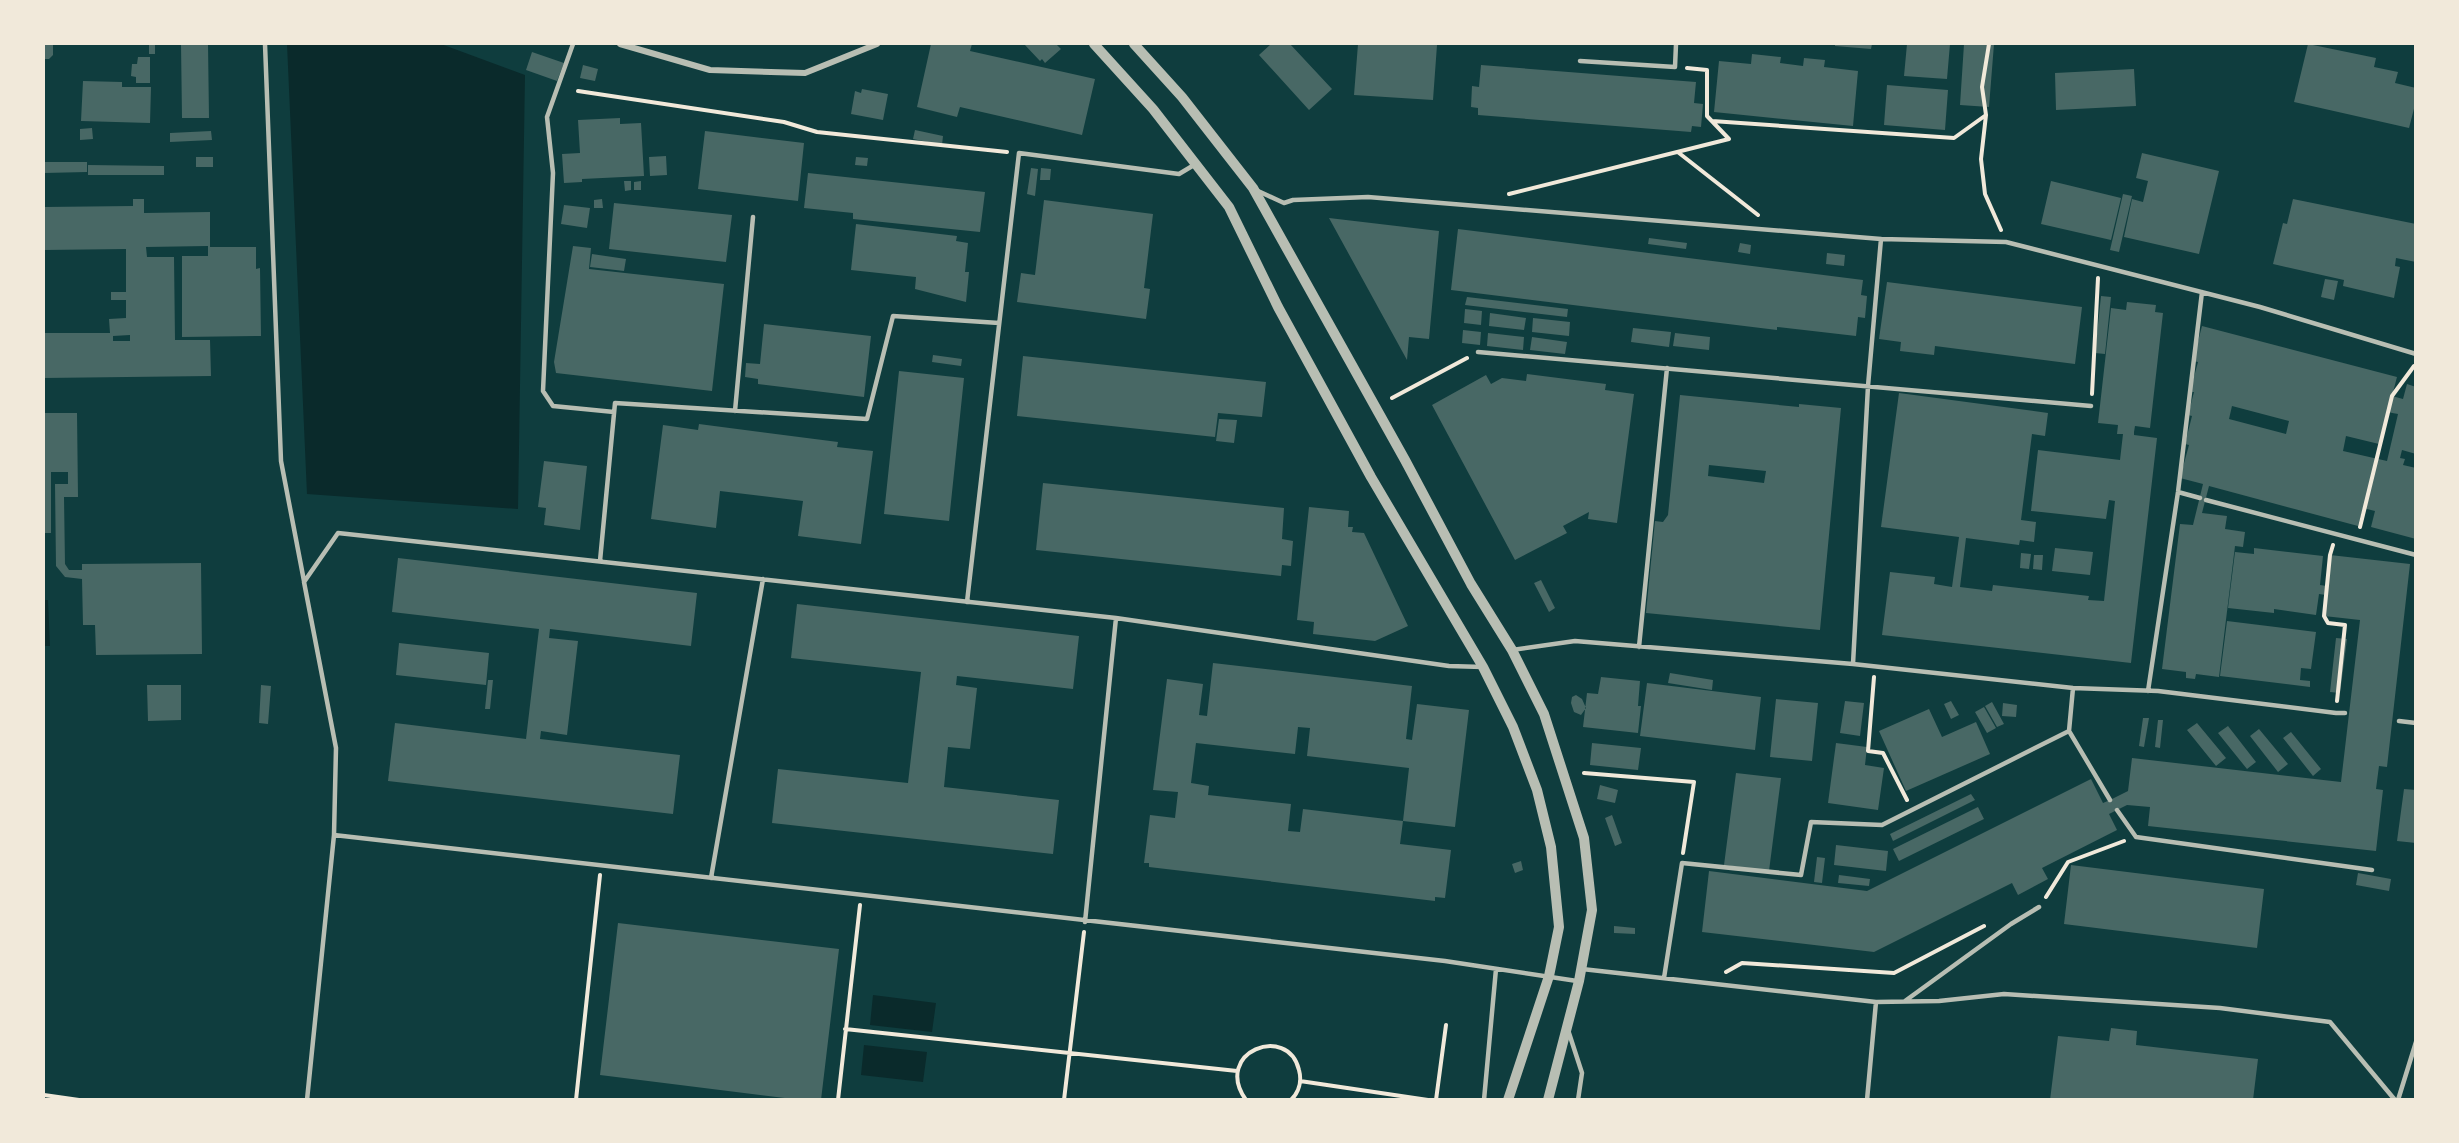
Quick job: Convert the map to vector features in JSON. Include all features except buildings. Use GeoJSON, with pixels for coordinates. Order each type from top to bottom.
{"type":"FeatureCollection","features":[{"type":"Feature","properties":{"kind":"street"},"geometry":{"type":"LineString","coordinates":[[620,44],[710,70],[805,73],[877,44]]}},
{"type":"Feature","properties":{"kind":"street"},"geometry":{"type":"LineString","coordinates":[[1094,44],[1153,109],[1229,207],[1278,307],[1371,477],[1483,667],[1513,727],[1537,790],[1551,848],[1559,927],[1549,976],[1508,1100]]}},
{"type":"Feature","properties":{"kind":"street"},"geometry":{"type":"LineString","coordinates":[[1134,44],[1182,97],[1253,189],[1405,460],[1471,584],[1512,650],[1544,714],[1584,838],[1592,910],[1579,981],[1548,1100]]}},
{"type":"Feature","properties":{"kind":"lane"},"geometry":{"type":"LineString","coordinates":[[265,44],[281,461],[336,748],[334,835],[307,1100]]}},
{"type":"Feature","properties":{"kind":"lane"},"geometry":{"type":"LineString","coordinates":[[573,44],[547,117],[553,173],[543,391],[553,406],[614,412]]}},
{"type":"Feature","properties":{"kind":"lane"},"geometry":{"type":"LineString","coordinates":[[1580,61],[1675,67],[1676,44]]}},
{"type":"Feature","properties":{"kind":"lane"},"geometry":{"type":"LineString","coordinates":[[967,602],[1019,153],[1179,174],[1196,164]]}},
{"type":"Feature","properties":{"kind":"lane"},"geometry":{"type":"LineString","coordinates":[[1253,189],[1284,202],[1368,197],[1881,239],[2006,242],[2260,306],[2415,354]]}},
{"type":"Feature","properties":{"kind":"lane"},"geometry":{"type":"LineString","coordinates":[[735,411],[753,217]]}},
{"type":"Feature","properties":{"kind":"lane"},"geometry":{"type":"LineString","coordinates":[[1853,664],[1868,386],[1881,239]]}},
{"type":"Feature","properties":{"kind":"lane"},"geometry":{"type":"LineString","coordinates":[[2148,691],[2178,492],[2202,292]]}},
{"type":"Feature","properties":{"kind":"lane"},"geometry":{"type":"LineString","coordinates":[[600,561],[615,403],[867,419],[893,316],[999,323]]}},
{"type":"Feature","properties":{"kind":"lane"},"geometry":{"type":"LineString","coordinates":[[1479,352],[2091,406]]}},
{"type":"Feature","properties":{"kind":"lane"},"geometry":{"type":"LineString","coordinates":[[1639,646],[1667,368]]}},
{"type":"Feature","properties":{"kind":"lane"},"geometry":{"type":"LineString","coordinates":[[2178,492],[2200,498]]}},
{"type":"Feature","properties":{"kind":"lane"},"geometry":{"type":"LineString","coordinates":[[2206,500],[2415,555]]}},
{"type":"Feature","properties":{"kind":"lane"},"geometry":{"type":"LineString","coordinates":[[304,582],[338,533],[1116,618],[1449,666],[1483,667]]}},
{"type":"Feature","properties":{"kind":"lane"},"geometry":{"type":"LineString","coordinates":[[711,878],[763,579]]}},
{"type":"Feature","properties":{"kind":"lane"},"geometry":{"type":"LineString","coordinates":[[1085,922],[1116,618]]}},
{"type":"Feature","properties":{"kind":"lane"},"geometry":{"type":"LineString","coordinates":[[1512,650],[1575,641],[1853,664],[2073,687],[2148,691],[2336,713],[2346,712]]}},
{"type":"Feature","properties":{"kind":"lane"},"geometry":{"type":"LineString","coordinates":[[2073,687],[2069,731],[2110,800]]}},
{"type":"Feature","properties":{"kind":"lane"},"geometry":{"type":"LineString","coordinates":[[2398,721],[2415,723]]}},
{"type":"Feature","properties":{"kind":"lane"},"geometry":{"type":"LineString","coordinates":[[1664,978],[1682,863],[1801,875],[1810,822],[1882,825],[2069,731]]}},
{"type":"Feature","properties":{"kind":"lane"},"geometry":{"type":"LineString","coordinates":[[2117,810],[2136,837],[2373,870]]}},
{"type":"Feature","properties":{"kind":"lane"},"geometry":{"type":"LineString","coordinates":[[334,835],[1434,960],[1579,981]]}},
{"type":"Feature","properties":{"kind":"lane"},"geometry":{"type":"LineString","coordinates":[[1905,1001],[2011,924],[2039,908]]}},
{"type":"Feature","properties":{"kind":"lane"},"geometry":{"type":"LineString","coordinates":[[1581,968],[1876,1002],[1939,1001],[2004,994],[2220,1008],[2330,1022],[2396,1100]]}},
{"type":"Feature","properties":{"kind":"lane"},"geometry":{"type":"LineString","coordinates":[[1484,1100],[1496,969]]}},
{"type":"Feature","properties":{"kind":"lane"},"geometry":{"type":"LineString","coordinates":[[1867,1100],[1876,1002]]}},
{"type":"Feature","properties":{"kind":"lane"},"geometry":{"type":"LineString","coordinates":[[1566,1025],[1582,1073],[1578,1100]]}},
{"type":"Feature","properties":{"kind":"lane"},"geometry":{"type":"LineString","coordinates":[[2396,1100],[2415,1042]]}},
{"type":"Feature","properties":{"kind":"path"},"geometry":{"type":"LineString","coordinates":[[1989,44],[1982,87],[1986,116],[1981,159],[1985,194],[2006,242]]}},
{"type":"Feature","properties":{"kind":"path"},"geometry":{"type":"LineString","coordinates":[[1498,197],[1729,139],[1707,116],[1707,70],[1675,67]]}},
{"type":"Feature","properties":{"kind":"path"},"geometry":{"type":"LineString","coordinates":[[578,91],[783,122],[817,132],[1019,153]]}},
{"type":"Feature","properties":{"kind":"path"},"geometry":{"type":"LineString","coordinates":[[1711,121],[1954,138],[1986,116]]}},
{"type":"Feature","properties":{"kind":"path"},"geometry":{"type":"LineString","coordinates":[[1679,153],[1776,229]]}},
{"type":"Feature","properties":{"kind":"path"},"geometry":{"type":"LineString","coordinates":[[2091,406],[2099,266]]}},
{"type":"Feature","properties":{"kind":"path"},"geometry":{"type":"LineString","coordinates":[[1392,398],[1479,352]]}},
{"type":"Feature","properties":{"kind":"path"},"geometry":{"type":"LineString","coordinates":[[2377,545],[2358,526],[2392,396],[2415,364]]}},
{"type":"Feature","properties":{"kind":"path"},"geometry":{"type":"LineString","coordinates":[[2336,713],[2345,625],[2328,623],[2324,616],[2330,555],[2337,535]]}},
{"type":"Feature","properties":{"kind":"path"},"geometry":{"type":"LineString","coordinates":[[1875,667],[1868,751],[1883,753],[1912,810]]}},
{"type":"Feature","properties":{"kind":"path"},"geometry":{"type":"LineString","coordinates":[[1584,773],[1694,782],[1682,863]]}},
{"type":"Feature","properties":{"kind":"path"},"geometry":{"type":"LineString","coordinates":[[2039,908],[2068,862],[2136,837]]}},
{"type":"Feature","properties":{"kind":"path"},"geometry":{"type":"LineString","coordinates":[[576,1100],[601,866]]}},
{"type":"Feature","properties":{"kind":"path"},"geometry":{"type":"LineString","coordinates":[[838,1100],[861,896]]}},
{"type":"Feature","properties":{"kind":"path"},"geometry":{"type":"LineString","coordinates":[[1064,1100],[1085,922]]}},
{"type":"Feature","properties":{"kind":"path"},"geometry":{"type":"LineString","coordinates":[[1720,984],[1721,975],[1742,963],[1894,973],[1989,923],[2011,924]]}},
{"type":"Feature","properties":{"kind":"path"},"geometry":{"type":"LineString","coordinates":[[1436,1100],[1446,1025]]}},
{"type":"Feature","properties":{"kind":"path"},"geometry":{"type":"LineString","coordinates":[[845,1029],[1238,1071]]}},
{"type":"Feature","properties":{"kind":"path"},"geometry":{"type":"LineString","coordinates":[[1246,1100],[1240,1091],[1238,1071],[1247,1054],[1266,1046],[1276,1046],[1293,1056],[1298,1065],[1300,1085],[1291,1100]]}},
{"type":"Feature","properties":{"kind":"path"},"geometry":{"type":"LineString","coordinates":[[1300,1080],[1428,1100]]}},
{"type":"Feature","properties":{"kind":"path"},"geometry":{"type":"LineString","coordinates":[[44,1095],[79,1100]]}},
{"type":"Feature","properties":{"kind":"water"},"geometry":{"type":"Polygon","coordinates":[[[287,44],[441,44],[525,75],[518,509],[307,494],[287,44]]]}},
{"type":"Feature","properties":{"kind":"water"},"geometry":{"type":"Polygon","coordinates":[[[44,600],[48,600],[50,646],[44,646],[44,600]]]}},
{"type":"Feature","properties":{"kind":"water"},"geometry":{"type":"Polygon","coordinates":[[[873,995],[936,1003],[932,1032],[870,1025],[873,995]]]}},
{"type":"Feature","properties":{"kind":"water"},"geometry":{"type":"Polygon","coordinates":[[[864,1045],[927,1052],[923,1082],[861,1075],[864,1045]]]}}]}
